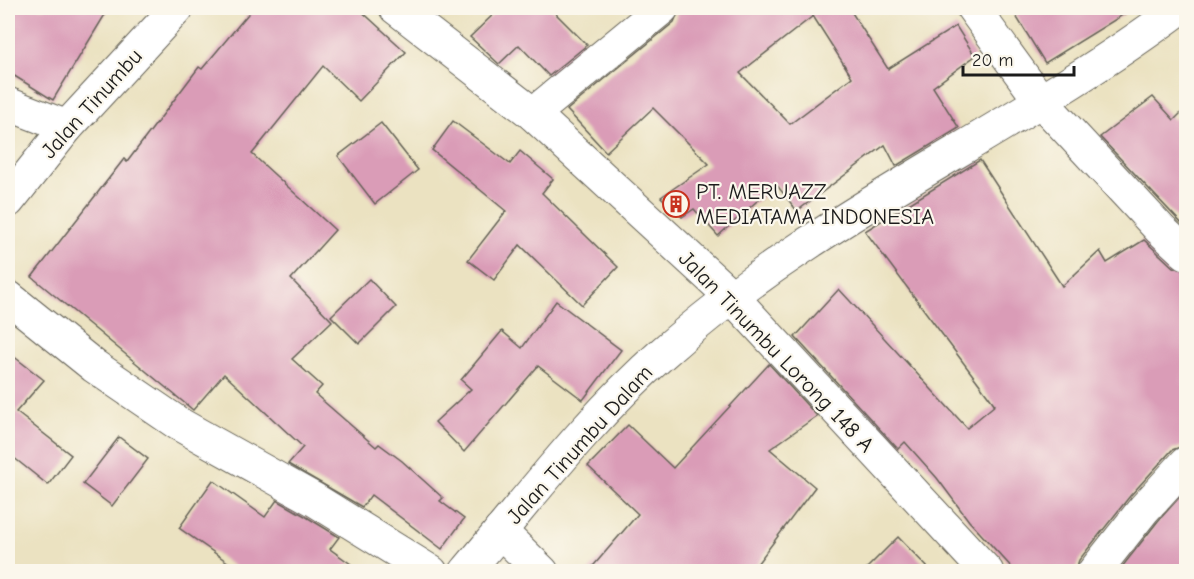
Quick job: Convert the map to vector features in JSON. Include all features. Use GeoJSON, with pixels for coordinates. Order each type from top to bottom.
{"type":"FeatureCollection","features":[{"type":"Feature","properties":{"kind":"street","name":"Jalan Tinumbu"},"geometry":{"type":"LineString","coordinates":[[8,201],[67,127],[177,8]]}},
{"type":"Feature","properties":{"kind":"street","name":"Jalan Tinumbu Lorong 148 A"},"geometry":{"type":"LineString","coordinates":[[396,8],[533,114],[733,298],[987,572]]}},
{"type":"Feature","properties":{"kind":"street"},"geometry":{"type":"LineString","coordinates":[[533,114],[662,8]]}},
{"type":"Feature","properties":{"kind":"street"},"geometry":{"type":"LineString","coordinates":[[973,8],[1040,100],[1186,253]]}},
{"type":"Feature","properties":{"kind":"street","name":"Jalan Tinumbu Dalam"},"geometry":{"type":"LineString","coordinates":[[466,572],[594,421],[663,353],[807,244],[1143,35],[1180,8]]}},
{"type":"Feature","properties":{"kind":"street"},"geometry":{"type":"LineString","coordinates":[[8,104],[67,127]]}},
{"type":"Feature","properties":{"kind":"street"},"geometry":{"type":"LineString","coordinates":[[8,297],[103,372],[179,424],[315,500],[431,572]]}},
{"type":"Feature","properties":{"kind":"street"},"geometry":{"type":"LineString","coordinates":[[1094,572],[1144,509],[1186,463]]}},
{"type":"Feature","properties":{"kind":"street"},"geometry":{"type":"LineString","coordinates":[[500,531],[543,572]]}},
{"type":"Feature","properties":{"kind":"building"},"geometry":{"type":"Polygon","coordinates":[[[8,8],[109,8],[53,100],[8,72],[8,8]]]}},
{"type":"Feature","properties":{"kind":"building"},"geometry":{"type":"Polygon","coordinates":[[[253,8],[358,8],[406,52],[359,101],[323,66],[252,154],[335,230],[291,279],[332,321],[292,359],[322,386],[315,394],[376,447],[379,444],[402,461],[443,498],[440,501],[464,519],[442,549],[371,495],[362,507],[288,464],[303,447],[224,374],[193,410],[32,277],[124,159],[127,162],[199,67],[202,69],[253,8]]]}},
{"type":"Feature","properties":{"kind":"building"},"geometry":{"type":"Polygon","coordinates":[[[500,8],[550,8],[587,45],[549,76],[519,45],[499,64],[470,37],[500,8]]]}},
{"type":"Feature","properties":{"kind":"building"},"geometry":{"type":"Polygon","coordinates":[[[680,8],[849,8],[888,69],[956,26],[975,56],[933,87],[959,128],[896,166],[885,145],[797,211],[776,184],[718,236],[694,209],[682,217],[661,197],[709,164],[653,108],[606,152],[567,110],[674,22],[680,8]],[[813,16],[740,73],[790,124],[852,77],[813,16]]]}},
{"type":"Feature","properties":{"kind":"building"},"geometry":{"type":"Polygon","coordinates":[[[1011,8],[1134,8],[1045,63],[1011,8]]]}},
{"type":"Feature","properties":{"kind":"building"},"geometry":{"type":"Polygon","coordinates":[[[1153,97],[1174,120],[1186,108],[1186,228],[1100,137],[1153,97]]]}},
{"type":"Feature","properties":{"kind":"building"},"geometry":{"type":"Polygon","coordinates":[[[453,121],[510,164],[520,151],[553,179],[542,193],[618,267],[582,305],[520,245],[494,280],[468,260],[506,211],[432,150],[453,121]]]}},
{"type":"Feature","properties":{"kind":"building"},"geometry":{"type":"Polygon","coordinates":[[[381,123],[418,170],[375,204],[338,156],[381,123]]]}},
{"type":"Feature","properties":{"kind":"building"},"geometry":{"type":"Polygon","coordinates":[[[980,160],[1062,286],[1100,251],[1107,263],[1144,240],[1173,267],[1186,271],[1186,445],[1172,450],[1130,496],[1079,560],[1075,572],[1016,572],[969,521],[937,478],[905,442],[898,449],[795,337],[839,289],[967,428],[995,405],[865,231],[980,160]]]}},
{"type":"Feature","properties":{"kind":"building"},"geometry":{"type":"Polygon","coordinates":[[[369,279],[396,307],[359,344],[331,316],[369,279]]]}},
{"type":"Feature","properties":{"kind":"building"},"geometry":{"type":"Polygon","coordinates":[[[556,301],[621,350],[583,400],[538,366],[464,452],[435,422],[471,389],[461,380],[502,331],[522,348],[556,301]]]}},
{"type":"Feature","properties":{"kind":"building"},"geometry":{"type":"Polygon","coordinates":[[[8,352],[44,380],[16,412],[71,455],[48,485],[8,453],[8,352]]]}},
{"type":"Feature","properties":{"kind":"building"},"geometry":{"type":"Polygon","coordinates":[[[769,364],[817,416],[770,449],[815,487],[751,572],[588,572],[638,514],[588,466],[628,425],[673,468],[769,364]]]}},
{"type":"Feature","properties":{"kind":"building"},"geometry":{"type":"Polygon","coordinates":[[[119,437],[148,459],[112,506],[83,484],[119,437]]]}},
{"type":"Feature","properties":{"kind":"building"},"geometry":{"type":"Polygon","coordinates":[[[213,480],[265,517],[277,500],[305,516],[339,537],[330,549],[362,572],[242,572],[179,528],[213,480]]]}},
{"type":"Feature","properties":{"kind":"building"},"geometry":{"type":"Polygon","coordinates":[[[1186,490],[1186,572],[1118,572],[1158,521],[1186,490]]]}},
{"type":"Feature","properties":{"kind":"building"},"geometry":{"type":"Polygon","coordinates":[[[898,537],[932,572],[863,572],[898,537]]]}},
{"type":"Feature","properties":{"kind":"place","name":"PT. MERUAZZ MEDIATAMA INDONESIA"},"geometry":{"type":"Point","coordinates":[676,204]}}]}
